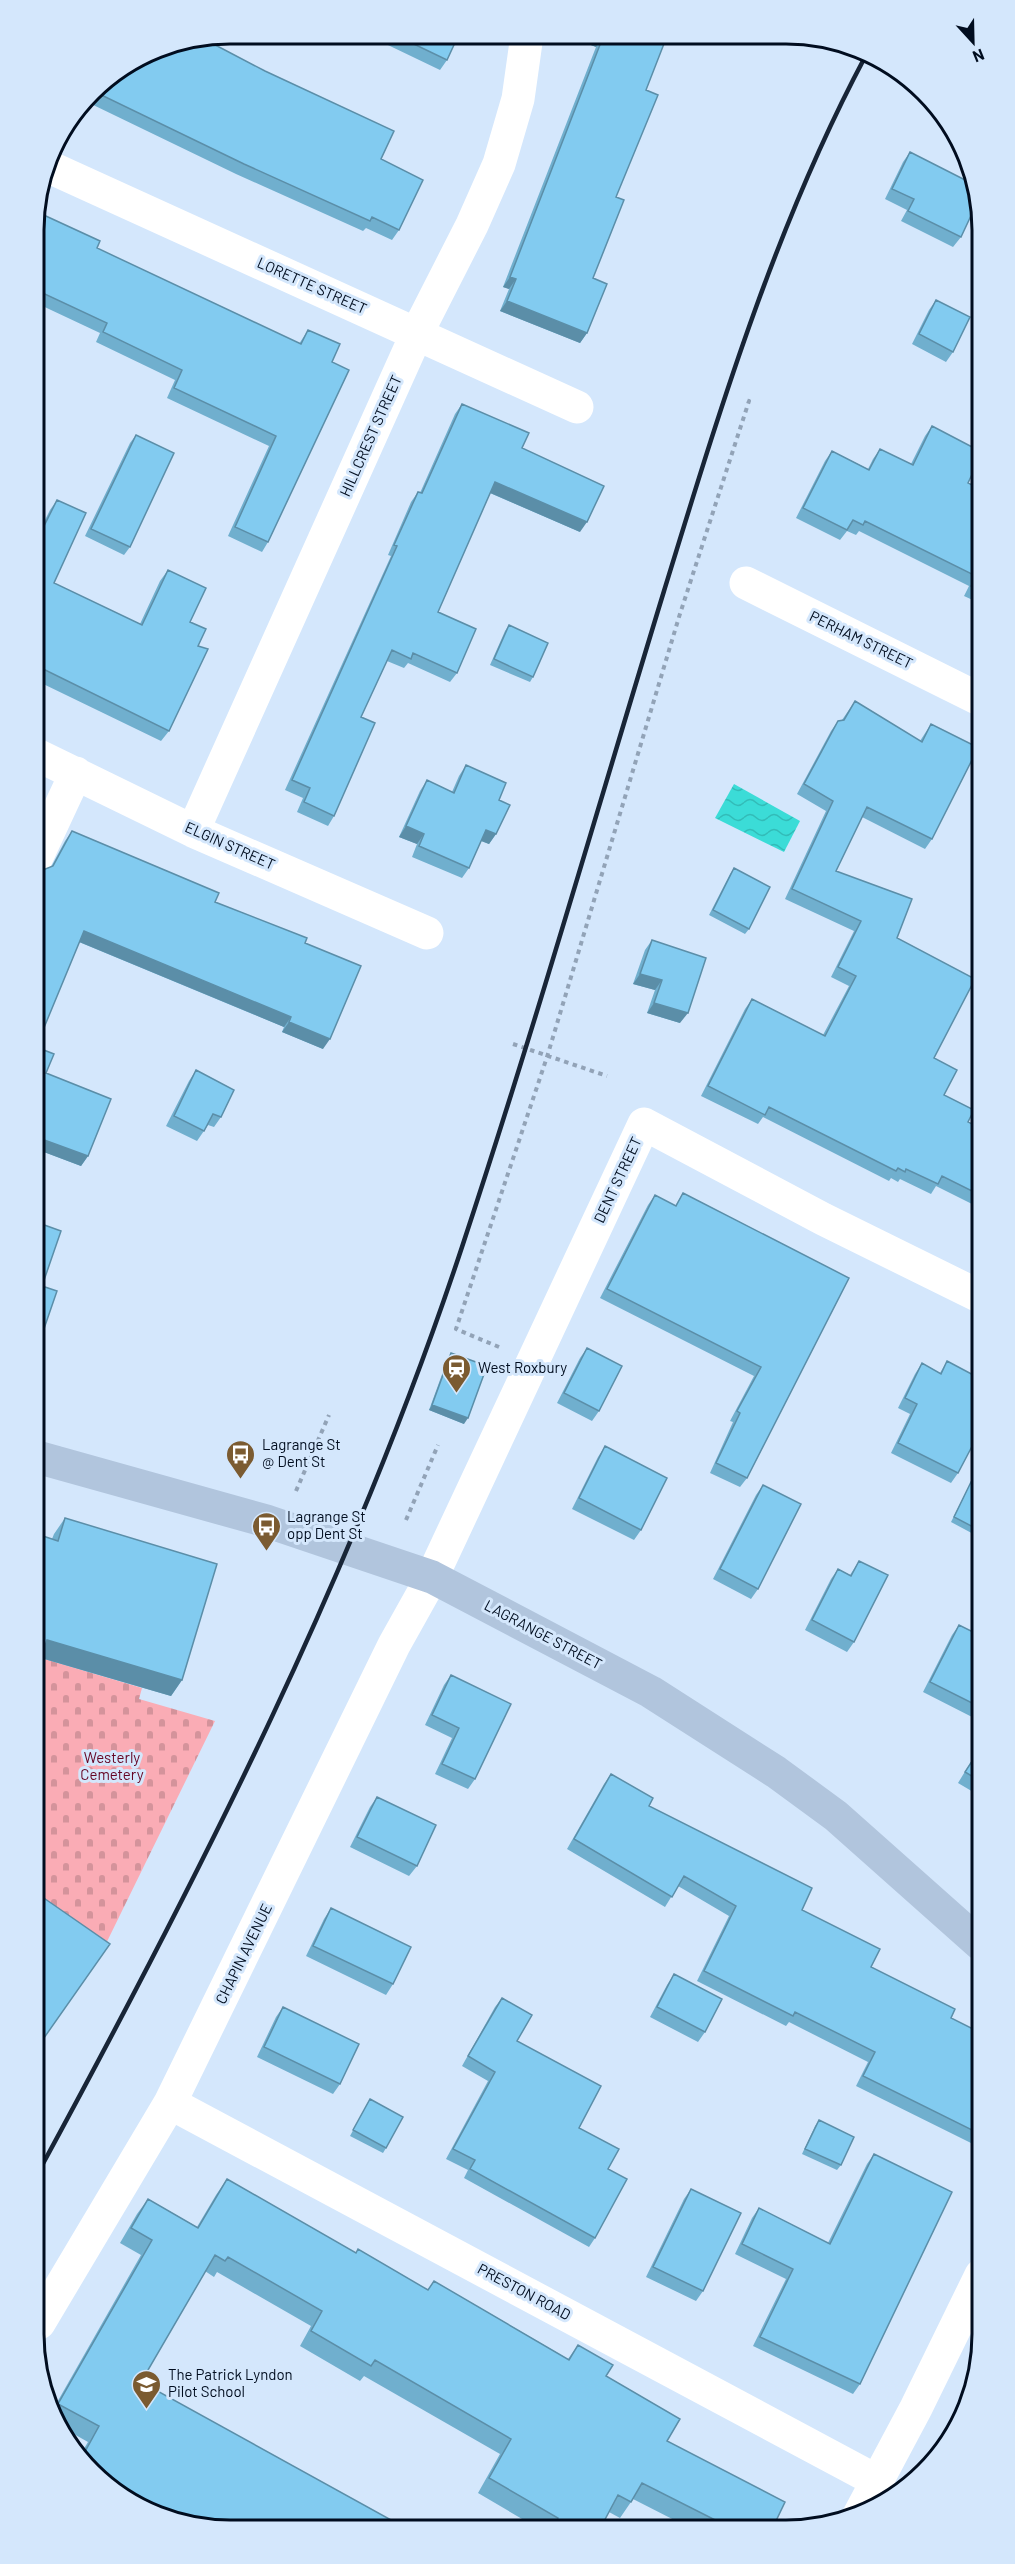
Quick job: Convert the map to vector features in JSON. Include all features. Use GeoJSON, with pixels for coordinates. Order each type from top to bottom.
{"type":"FeatureCollection","features":[{"type":"Feature","properties":{"kind":"main road","name":"LAGRANGE STREET"},"geometry":{"type":"LineString","coordinates":[[44,1459],[266,1521],[367,1553],[432,1577],[651,1692],[776,1772],[836,1816],[971,1936]]}},
{"type":"Feature","properties":{"kind":"street","name":"HILLCREST STREET"},"geometry":{"type":"LineString","coordinates":[[193,831],[417,333],[472,225],[499,164],[518,99],[526,44]]}},
{"type":"Feature","properties":{"kind":"street","name":"LORETTE STREET"},"geometry":{"type":"LineString","coordinates":[[54,169],[577,407]]}},
{"type":"Feature","properties":{"kind":"street","name":"PERHAM STREET"},"geometry":{"type":"LineString","coordinates":[[746,583],[972,695]]}},
{"type":"Feature","properties":{"kind":"street","name":"ELGIN STREET"},"geometry":{"type":"LineString","coordinates":[[44,758],[193,831],[427,933]]}},
{"type":"Feature","properties":{"kind":"street"},"geometry":{"type":"LineString","coordinates":[[44,842],[76,773]]}},
{"type":"Feature","properties":{"kind":"street","name":"DENT STREET"},"geometry":{"type":"LineString","coordinates":[[432,1577],[645,1124],[823,1219],[971,1292]]}},
{"type":"Feature","properties":{"kind":"street","name":"CHAPIN AVENUE"},"geometry":{"type":"LineString","coordinates":[[44,2315],[170,2103],[394,1645],[432,1577]]}},
{"type":"Feature","properties":{"kind":"street","name":"PRESTON ROAD"},"geometry":{"type":"LineString","coordinates":[[170,2103],[877,2481]]}},
{"type":"Feature","properties":{"kind":"street"},"geometry":{"type":"LineString","coordinates":[[866,2502],[971,2295]]}},
{"type":"Feature","properties":{"kind":"path"},"geometry":{"type":"LineString","coordinates":[[500,1348],[456,1329],[547,1057],[680,617],[749,401],[744,400]]}},
{"type":"Feature","properties":{"kind":"path"},"geometry":{"type":"LineString","coordinates":[[513,1044],[607,1076]]}},
{"type":"Feature","properties":{"kind":"path"},"geometry":{"type":"LineString","coordinates":[[296,1491],[329,1416]]}},
{"type":"Feature","properties":{"kind":"path"},"geometry":{"type":"LineString","coordinates":[[406,1520],[438,1445]]}},
{"type":"Feature","properties":{"kind":"green space","name":"Westerly Cemetery"},"geometry":{"type":"Polygon","coordinates":[[[44,1659],[142,1688],[139,1699],[215,1721],[97,1962],[44,1924],[44,1659]]]}},
{"type":"Feature","properties":{"kind":"water"},"geometry":{"type":"Polygon","coordinates":[[[734,784],[800,821],[784,852],[715,818],[734,784]]]}},
{"type":"Feature","properties":{"kind":"building"},"geometry":{"type":"Polygon","coordinates":[[[414,44],[454,44],[447,60],[414,44]]]}},
{"type":"Feature","properties":{"kind":"building"},"geometry":{"type":"Polygon","coordinates":[[[600,44],[664,44],[646,90],[658,95],[616,197],[624,200],[593,278],[607,284],[587,333],[507,301],[516,279],[510,277],[600,44]]]}},
{"type":"Feature","properties":{"kind":"building"},"geometry":{"type":"Polygon","coordinates":[[[215,45],[265,71],[394,131],[381,159],[423,180],[399,230],[372,217],[370,221],[244,164],[101,95],[136,68],[169,53],[215,45]]]}},
{"type":"Feature","properties":{"kind":"building"},"geometry":{"type":"Polygon","coordinates":[[[910,152],[965,180],[971,216],[961,237],[908,211],[914,199],[892,189],[910,152]]]}},
{"type":"Feature","properties":{"kind":"building"},"geometry":{"type":"Polygon","coordinates":[[[44,215],[100,241],[97,248],[301,344],[308,330],[340,344],[332,362],[349,370],[268,542],[235,527],[276,436],[174,388],[182,370],[103,332],[107,323],[44,294],[44,215]]]}},
{"type":"Feature","properties":{"kind":"building"},"geometry":{"type":"Polygon","coordinates":[[[936,300],[970,317],[953,352],[919,334],[936,300]]]}},
{"type":"Feature","properties":{"kind":"building"},"geometry":{"type":"Polygon","coordinates":[[[462,404],[529,433],[522,448],[604,486],[587,522],[495,482],[438,612],[476,629],[457,673],[413,653],[411,659],[392,650],[361,717],[375,723],[334,816],[304,802],[310,788],[292,780],[397,546],[394,545],[418,492],[422,493],[462,404]]]}},
{"type":"Feature","properties":{"kind":"building"},"geometry":{"type":"Polygon","coordinates":[[[932,426],[972,447],[972,475],[968,483],[972,485],[972,574],[865,521],[863,525],[853,520],[847,530],[803,508],[832,451],[869,470],[880,449],[913,465],[932,426]]]}},
{"type":"Feature","properties":{"kind":"building"},"geometry":{"type":"Polygon","coordinates":[[[136,435],[174,453],[130,547],[91,529],[136,435]]]}},
{"type":"Feature","properties":{"kind":"building"},"geometry":{"type":"Polygon","coordinates":[[[57,500],[86,513],[54,583],[142,625],[168,570],[206,588],[190,622],[206,629],[198,646],[208,649],[169,731],[44,669],[44,526],[57,500]]]}},
{"type":"Feature","properties":{"kind":"building"},"geometry":{"type":"Polygon","coordinates":[[[509,625],[548,643],[533,677],[494,659],[509,625]]]}},
{"type":"Feature","properties":{"kind":"building"},"geometry":{"type":"Polygon","coordinates":[[[855,701],[922,742],[931,724],[972,744],[972,760],[932,839],[867,807],[836,871],[912,899],[897,938],[972,977],[972,985],[934,1058],[957,1070],[944,1095],[972,1109],[968,1122],[972,1124],[972,1191],[942,1176],[938,1184],[906,1169],[905,1172],[898,1168],[896,1171],[769,1107],[765,1115],[708,1086],[752,999],[825,1036],[856,976],[838,967],[861,921],[792,889],[833,801],[804,784],[838,721],[844,720],[855,701]]]}},
{"type":"Feature","properties":{"kind":"building"},"geometry":{"type":"Polygon","coordinates":[[[466,765],[506,783],[499,800],[510,805],[496,834],[486,830],[469,868],[419,846],[424,834],[406,826],[427,780],[454,793],[466,765]]]}},
{"type":"Feature","properties":{"kind":"building"},"geometry":{"type":"Polygon","coordinates":[[[72,831],[219,893],[215,902],[307,938],[305,943],[361,966],[330,1039],[289,1022],[291,1017],[84,931],[44,1028],[44,870],[53,866],[72,831]]]}},
{"type":"Feature","properties":{"kind":"building"},"geometry":{"type":"Polygon","coordinates":[[[734,868],[770,887],[749,929],[713,910],[734,868]]]}},
{"type":"Feature","properties":{"kind":"building"},"geometry":{"type":"Polygon","coordinates":[[[652,940],[706,958],[688,1013],[654,1003],[662,980],[640,974],[652,940]]]}},
{"type":"Feature","properties":{"kind":"building"},"geometry":{"type":"Polygon","coordinates":[[[44,1050],[54,1054],[46,1073],[111,1099],[88,1156],[44,1140],[44,1050]]]}},
{"type":"Feature","properties":{"kind":"building"},"geometry":{"type":"Polygon","coordinates":[[[196,1070],[234,1090],[221,1117],[213,1114],[204,1131],[174,1116],[196,1070]]]}},
{"type":"Feature","properties":{"kind":"building"},"geometry":{"type":"Polygon","coordinates":[[[683,1193],[849,1278],[747,1478],[716,1463],[740,1413],[737,1411],[761,1367],[607,1289],[655,1195],[676,1206],[683,1193]]]}},
{"type":"Feature","properties":{"kind":"building"},"geometry":{"type":"Polygon","coordinates":[[[44,1225],[61,1231],[44,1280],[44,1225]]]}},
{"type":"Feature","properties":{"kind":"building"},"geometry":{"type":"Polygon","coordinates":[[[44,1287],[57,1291],[44,1329],[44,1287]]]}},
{"type":"Feature","properties":{"kind":"building"},"geometry":{"type":"Polygon","coordinates":[[[587,1348],[622,1366],[599,1411],[564,1393],[587,1348]]]}},
{"type":"Feature","properties":{"kind":"building"},"geometry":{"type":"Polygon","coordinates":[[[451,1353],[487,1366],[468,1418],[432,1405],[451,1353]]]}},
{"type":"Feature","properties":{"kind":"building"},"geometry":{"type":"Polygon","coordinates":[[[947,1361],[971,1374],[971,1447],[958,1473],[898,1443],[917,1404],[905,1398],[922,1363],[941,1374],[947,1361]]]}},
{"type":"Feature","properties":{"kind":"building"},"geometry":{"type":"Polygon","coordinates":[[[605,1446],[667,1478],[641,1530],[579,1498],[605,1446]]]}},
{"type":"Feature","properties":{"kind":"building"},"geometry":{"type":"Polygon","coordinates":[[[971,1482],[971,1526],[954,1517],[971,1482]]]}},
{"type":"Feature","properties":{"kind":"building"},"geometry":{"type":"Polygon","coordinates":[[[763,1485],[801,1504],[758,1589],[720,1569],[763,1485]]]}},
{"type":"Feature","properties":{"kind":"building"},"geometry":{"type":"Polygon","coordinates":[[[65,1518],[217,1564],[182,1680],[47,1640],[44,1649],[44,1536],[58,1541],[65,1518]]]}},
{"type":"Feature","properties":{"kind":"building"},"geometry":{"type":"Polygon","coordinates":[[[859,1561],[888,1575],[854,1642],[812,1620],[838,1569],[851,1576],[859,1561]]]}},
{"type":"Feature","properties":{"kind":"building"},"geometry":{"type":"Polygon","coordinates":[[[959,1625],[971,1631],[971,1703],[930,1682],[959,1625]]]}},
{"type":"Feature","properties":{"kind":"building"},"geometry":{"type":"Polygon","coordinates":[[[451,1675],[511,1704],[475,1779],[442,1764],[459,1728],[432,1715],[451,1675]]]}},
{"type":"Feature","properties":{"kind":"building"},"geometry":{"type":"Polygon","coordinates":[[[971,1762],[971,1776],[965,1772],[971,1762]]]}},
{"type":"Feature","properties":{"kind":"building"},"geometry":{"type":"Polygon","coordinates":[[[611,1774],[653,1798],[649,1806],[812,1888],[802,1910],[880,1949],[871,1967],[955,2009],[951,2018],[971,2028],[971,2130],[863,2076],[875,2052],[795,2012],[793,2016],[704,1971],[736,1906],[684,1876],[672,1897],[574,1839],[611,1774]]]}},
{"type":"Feature","properties":{"kind":"building"},"geometry":{"type":"Polygon","coordinates":[[[377,1797],[436,1825],[417,1866],[357,1837],[377,1797]]]}},
{"type":"Feature","properties":{"kind":"building"},"geometry":{"type":"Polygon","coordinates":[[[44,1898],[110,1944],[44,2038],[44,1898]]]}},
{"type":"Feature","properties":{"kind":"building"},"geometry":{"type":"Polygon","coordinates":[[[331,1908],[411,1947],[393,1984],[313,1946],[331,1908]]]}},
{"type":"Feature","properties":{"kind":"building"},"geometry":{"type":"Polygon","coordinates":[[[674,1974],[722,1999],[705,2032],[657,2007],[674,1974]]]}},
{"type":"Feature","properties":{"kind":"building"},"geometry":{"type":"Polygon","coordinates":[[[502,1998],[532,2015],[517,2041],[601,2086],[579,2128],[619,2149],[608,2169],[627,2179],[595,2238],[470,2169],[475,2160],[453,2149],[495,2072],[468,2056],[502,1998]]]}},
{"type":"Feature","properties":{"kind":"building"},"geometry":{"type":"Polygon","coordinates":[[[283,2007],[359,2044],[340,2084],[264,2047],[283,2007]]]}},
{"type":"Feature","properties":{"kind":"building"},"geometry":{"type":"Polygon","coordinates":[[[370,2099],[403,2117],[386,2148],[353,2130],[370,2099]]]}},
{"type":"Feature","properties":{"kind":"building"},"geometry":{"type":"Polygon","coordinates":[[[819,2120],[854,2137],[841,2165],[805,2149],[819,2120]]]}},
{"type":"Feature","properties":{"kind":"building"},"geometry":{"type":"Polygon","coordinates":[[[874,2154],[952,2192],[860,2384],[760,2337],[793,2269],[742,2244],[759,2208],[830,2244],[874,2154]]]}},
{"type":"Feature","properties":{"kind":"building"},"geometry":{"type":"Polygon","coordinates":[[[227,2179],[356,2253],[358,2249],[428,2290],[434,2281],[569,2360],[578,2345],[613,2365],[606,2376],[680,2419],[667,2441],[785,2502],[776,2520],[715,2520],[642,2483],[631,2502],[618,2495],[605,2520],[557,2520],[558,2518],[489,2478],[511,2439],[375,2360],[371,2366],[311,2331],[322,2311],[228,2257],[225,2261],[215,2255],[141,2382],[391,2520],[217,2520],[169,2511],[147,2501],[126,2489],[107,2474],[85,2451],[99,2426],[58,2404],[152,2240],[131,2228],[148,2199],[198,2228],[227,2179]]]}},
{"type":"Feature","properties":{"kind":"building"},"geometry":{"type":"Polygon","coordinates":[[[691,2189],[741,2213],[703,2291],[653,2267],[691,2189]]]}},
{"type":"Feature","properties":{"kind":"railway"},"geometry":{"type":"LineString","coordinates":[[44,2162],[216,1833],[324,1603],[374,1486],[420,1367],[489,1165],[728,387],[777,252],[804,186],[863,61]]}},
{"type":"Feature","properties":{"kind":"place","name":"West Roxbury"},"geometry":{"type":"Point","coordinates":[457,1394]}},
{"type":"Feature","properties":{"kind":"place","name":"Lagrange St @ Dent St"},"geometry":{"type":"Point","coordinates":[241,1480]}},
{"type":"Feature","properties":{"kind":"place","name":"Lagrange St opp Dent St"},"geometry":{"type":"Point","coordinates":[266,1552]}},
{"type":"Feature","properties":{"kind":"place","name":"The Patrick Lyndon Pilot School"},"geometry":{"type":"Point","coordinates":[147,2410]}}]}
